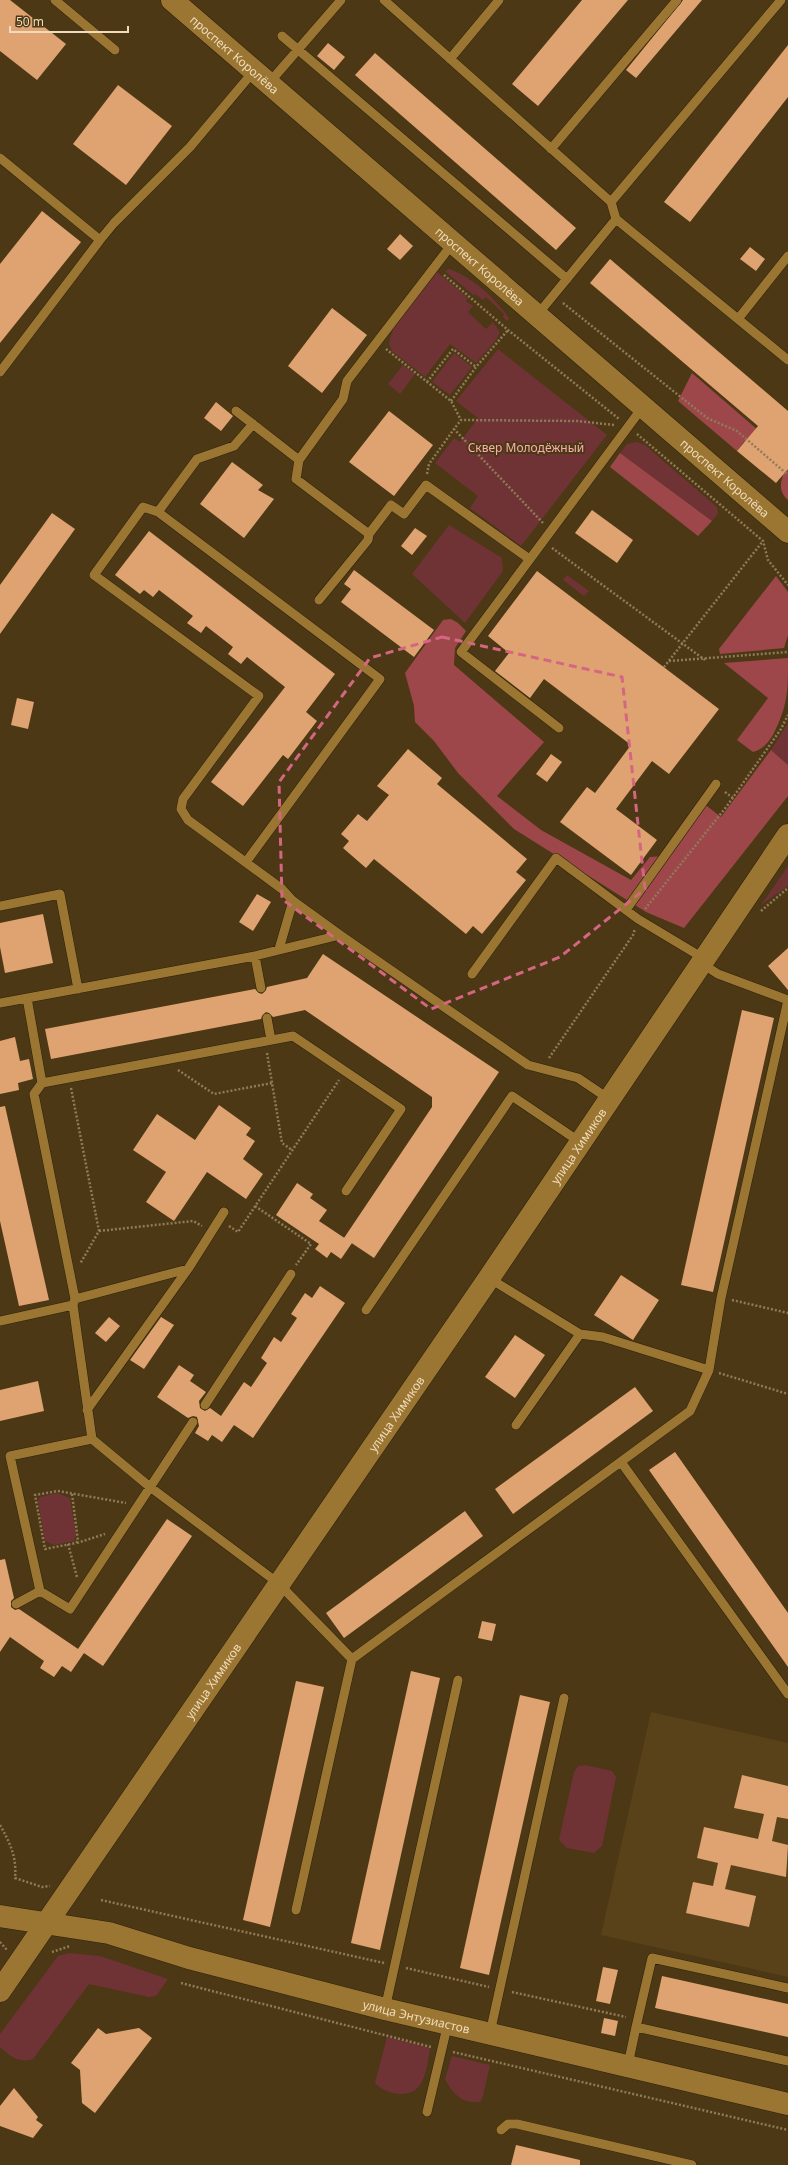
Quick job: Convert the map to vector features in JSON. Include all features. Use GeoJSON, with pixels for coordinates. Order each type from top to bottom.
{"type":"FeatureCollection","features":[{"type":"Feature","properties":{"kind":"main road","name":"проспект Королёва"},"geometry":{"type":"LineString","coordinates":[[172,0],[538,314],[642,408],[788,532]]}},
{"type":"Feature","properties":{"kind":"main road","name":"улица Химиков"},"geometry":{"type":"LineString","coordinates":[[0,1991],[278,1583],[489,1278],[702,960],[788,835]]}},
{"type":"Feature","properties":{"kind":"main road","name":"улица Энтузиастов"},"geometry":{"type":"LineString","coordinates":[[0,1916],[17,1920],[47,1922],[109,1933],[188,1958],[385,2009],[628,2065],[788,2104]]}},
{"type":"Feature","properties":{"kind":"lane"},"geometry":{"type":"LineString","coordinates":[[55,0],[115,50]]}},
{"type":"Feature","properties":{"kind":"lane"},"geometry":{"type":"LineString","coordinates":[[0,372],[100,240],[190,147],[262,77],[297,50],[341,0]]}},
{"type":"Feature","properties":{"kind":"lane"},"geometry":{"type":"LineString","coordinates":[[384,0],[611,202],[616,219],[788,360]]}},
{"type":"Feature","properties":{"kind":"lane"},"geometry":{"type":"LineString","coordinates":[[450,59],[499,0]]}},
{"type":"Feature","properties":{"kind":"lane"},"geometry":{"type":"LineString","coordinates":[[551,149],[677,0]]}},
{"type":"Feature","properties":{"kind":"lane"},"geometry":{"type":"LineString","coordinates":[[611,202],[781,0]]}},
{"type":"Feature","properties":{"kind":"lane"},"geometry":{"type":"LineString","coordinates":[[282,36],[568,279]]}},
{"type":"Feature","properties":{"kind":"lane"},"geometry":{"type":"LineString","coordinates":[[0,158],[100,240]]}},
{"type":"Feature","properties":{"kind":"lane"},"geometry":{"type":"LineString","coordinates":[[538,314],[616,219]]}},
{"type":"Feature","properties":{"kind":"lane"},"geometry":{"type":"LineString","coordinates":[[369,534],[296,479],[299,460],[343,399],[347,381],[454,242]]}},
{"type":"Feature","properties":{"kind":"lane"},"geometry":{"type":"LineString","coordinates":[[738,319],[788,256]]}},
{"type":"Feature","properties":{"kind":"lane"},"geometry":{"type":"LineString","coordinates":[[559,728],[461,652],[541,540],[642,408]]}},
{"type":"Feature","properties":{"kind":"lane"},"geometry":{"type":"LineString","coordinates":[[236,411],[299,460]]}},
{"type":"Feature","properties":{"kind":"lane"},"geometry":{"type":"LineString","coordinates":[[158,512],[197,459],[234,446],[253,424]]}},
{"type":"Feature","properties":{"kind":"lane"},"geometry":{"type":"LineString","coordinates":[[319,600],[368,540],[369,534],[391,504],[404,514],[426,485],[528,558]]}},
{"type":"Feature","properties":{"kind":"lane"},"geometry":{"type":"LineString","coordinates":[[246,862],[380,679],[158,512],[143,508],[94,575],[259,696],[183,799],[181,809],[188,820],[282,889],[293,901],[340,935],[528,1065],[578,1078],[609,1099]]}},
{"type":"Feature","properties":{"kind":"lane"},"geometry":{"type":"LineString","coordinates":[[626,910],[716,784]]}},
{"type":"Feature","properties":{"kind":"lane"},"geometry":{"type":"LineString","coordinates":[[296,1910],[352,1659],[690,1411],[709,1370],[721,1298],[788,1000],[718,974],[702,960],[638,919],[556,858],[472,974]]}},
{"type":"Feature","properties":{"kind":"lane"},"geometry":{"type":"LineString","coordinates":[[0,906],[60,894],[78,989]]}},
{"type":"Feature","properties":{"kind":"lane"},"geometry":{"type":"LineString","coordinates":[[278,949],[293,901]]}},
{"type":"Feature","properties":{"kind":"lane"},"geometry":{"type":"LineString","coordinates":[[0,1003],[255,956],[278,949],[307,944],[340,935]]}},
{"type":"Feature","properties":{"kind":"lane"},"geometry":{"type":"LineString","coordinates":[[255,956],[261,988]]}},
{"type":"Feature","properties":{"kind":"lane"},"geometry":{"type":"LineString","coordinates":[[27,998],[42,1083]]}},
{"type":"Feature","properties":{"kind":"lane"},"geometry":{"type":"LineString","coordinates":[[267,1018],[268,1040]]}},
{"type":"Feature","properties":{"kind":"lane"},"geometry":{"type":"LineString","coordinates":[[346,1191],[401,1109],[293,1036],[42,1083],[34,1094],[71,1279],[92,1439],[150,1487],[278,1583],[352,1659]]}},
{"type":"Feature","properties":{"kind":"lane"},"geometry":{"type":"LineString","coordinates":[[366,1310],[512,1096],[580,1142]]}},
{"type":"Feature","properties":{"kind":"lane"},"geometry":{"type":"LineString","coordinates":[[87,1410],[188,1269],[221,1216]]}},
{"type":"Feature","properties":{"kind":"lane"},"geometry":{"type":"LineString","coordinates":[[0,1321],[74,1302],[188,1269]]}},
{"type":"Feature","properties":{"kind":"lane"},"geometry":{"type":"LineString","coordinates":[[205,1405],[291,1274]]}},
{"type":"Feature","properties":{"kind":"lane"},"geometry":{"type":"LineString","coordinates":[[489,1278],[580,1334],[603,1337],[709,1370]]}},
{"type":"Feature","properties":{"kind":"lane"},"geometry":{"type":"LineString","coordinates":[[516,1425],[580,1334]]}},
{"type":"Feature","properties":{"kind":"lane"},"geometry":{"type":"LineString","coordinates":[[92,1439],[10,1456],[40,1590],[70,1609],[193,1422]]}},
{"type":"Feature","properties":{"kind":"lane"},"geometry":{"type":"LineString","coordinates":[[621,1462],[788,1694]]}},
{"type":"Feature","properties":{"kind":"lane"},"geometry":{"type":"LineString","coordinates":[[16,1604],[40,1590]]}},
{"type":"Feature","properties":{"kind":"lane"},"geometry":{"type":"LineString","coordinates":[[385,2009],[458,1680]]}},
{"type":"Feature","properties":{"kind":"lane"},"geometry":{"type":"LineString","coordinates":[[490,2033],[564,1698]]}},
{"type":"Feature","properties":{"kind":"lane"},"geometry":{"type":"LineString","coordinates":[[628,2065],[652,1958],[788,1988]]}},
{"type":"Feature","properties":{"kind":"lane"},"geometry":{"type":"LineString","coordinates":[[427,2112],[448,2023]]}},
{"type":"Feature","properties":{"kind":"lane"},"geometry":{"type":"LineString","coordinates":[[637,2024],[788,2061]]}},
{"type":"Feature","properties":{"kind":"lane"},"geometry":{"type":"LineString","coordinates":[[501,2130],[508,2124],[517,2124],[692,2165]]}},
{"type":"Feature","properties":{"kind":"path"},"geometry":{"type":"LineString","coordinates":[[434,267],[508,330],[627,426],[763,541],[768,560],[788,585]]}},
{"type":"Feature","properties":{"kind":"path"},"geometry":{"type":"LineString","coordinates":[[553,295],[707,418],[737,431],[788,475]]}},
{"type":"Feature","properties":{"kind":"path"},"geometry":{"type":"LineString","coordinates":[[451,401],[476,367],[508,330]]}},
{"type":"Feature","properties":{"kind":"path"},"geometry":{"type":"LineString","coordinates":[[377,342],[451,401],[461,420]]}},
{"type":"Feature","properties":{"kind":"path"},"geometry":{"type":"LineString","coordinates":[[427,382],[453,349],[476,367]]}},
{"type":"Feature","properties":{"kind":"path"},"geometry":{"type":"LineString","coordinates":[[461,420],[578,421],[627,426]]}},
{"type":"Feature","properties":{"kind":"path"},"geometry":{"type":"LineString","coordinates":[[426,485],[428,464],[461,420]]}},
{"type":"Feature","properties":{"kind":"path"},"geometry":{"type":"LineString","coordinates":[[454,429],[549,530]]}},
{"type":"Feature","properties":{"kind":"path"},"geometry":{"type":"LineString","coordinates":[[541,540],[704,660]]}},
{"type":"Feature","properties":{"kind":"path"},"geometry":{"type":"LineString","coordinates":[[664,667],[763,541]]}},
{"type":"Feature","properties":{"kind":"path"},"geometry":{"type":"LineString","coordinates":[[669,661],[704,660],[788,652]]}},
{"type":"Feature","properties":{"kind":"path"},"geometry":{"type":"LineString","coordinates":[[543,1068],[633,935],[638,919],[727,806],[781,729],[788,715]]}},
{"type":"Feature","properties":{"kind":"path"},"geometry":{"type":"LineString","coordinates":[[757,914],[774,898],[788,888]]}},
{"type":"Feature","properties":{"kind":"path"},"geometry":{"type":"LineString","coordinates":[[268,1040],[272,1083],[282,1143],[292,1150]]}},
{"type":"Feature","properties":{"kind":"path"},"geometry":{"type":"LineString","coordinates":[[162,1060],[214,1094],[272,1083]]}},
{"type":"Feature","properties":{"kind":"path"},"geometry":{"type":"LineString","coordinates":[[221,1216],[238,1232],[344,1071]]}},
{"type":"Feature","properties":{"kind":"path"},"geometry":{"type":"LineString","coordinates":[[69,1078],[99,1230],[71,1279]]}},
{"type":"Feature","properties":{"kind":"path"},"geometry":{"type":"LineString","coordinates":[[255,1206],[311,1244],[291,1274]]}},
{"type":"Feature","properties":{"kind":"path"},"geometry":{"type":"LineString","coordinates":[[99,1230],[193,1221],[212,1231]]}},
{"type":"Feature","properties":{"kind":"path"},"geometry":{"type":"LineString","coordinates":[[721,1298],[788,1313]]}},
{"type":"Feature","properties":{"kind":"path"},"geometry":{"type":"LineString","coordinates":[[709,1370],[788,1394]]}},
{"type":"Feature","properties":{"kind":"path"},"geometry":{"type":"LineString","coordinates":[[123,1528],[76,1543],[45,1549],[35,1496],[58,1491],[138,1504]]}},
{"type":"Feature","properties":{"kind":"path"},"geometry":{"type":"LineString","coordinates":[[72,1494],[78,1537],[76,1543]]}},
{"type":"Feature","properties":{"kind":"path"},"geometry":{"type":"LineString","coordinates":[[68,1544],[81,1592]]}},
{"type":"Feature","properties":{"kind":"path"},"geometry":{"type":"LineString","coordinates":[[0,1825],[12,1846],[16,1864],[15,1878],[42,1887],[51,1886],[55,1881]]}},
{"type":"Feature","properties":{"kind":"path"},"geometry":{"type":"LineString","coordinates":[[101,1900],[499,1989],[637,2024]]}},
{"type":"Feature","properties":{"kind":"path"},"geometry":{"type":"LineString","coordinates":[[52,1952],[72,1945]]}},
{"type":"Feature","properties":{"kind":"path"},"geometry":{"type":"LineString","coordinates":[[181,1982],[442,2050],[788,2130]]}},
{"type":"Feature","properties":{"kind":"highlighted area"},"geometry":{"type":"Polygon","coordinates":[[[442,637],[622,677],[645,889],[560,957],[431,1009],[282,899],[279,782],[370,658],[442,637]]]}},
{"type":"Feature","properties":{"kind":"shaded area"},"geometry":{"type":"Polygon","coordinates":[[[692,373],[788,456],[788,500],[783,494],[781,488],[783,475],[744,442],[737,451],[678,401],[692,373]]]}},
{"type":"Feature","properties":{"kind":"shaded area"},"geometry":{"type":"Polygon","coordinates":[[[620,453],[712,521],[698,536],[610,467],[620,453]]]}},
{"type":"Feature","properties":{"kind":"shaded area"},"geometry":{"type":"Polygon","coordinates":[[[776,576],[788,592],[788,635],[784,648],[720,654],[719,649],[776,576]]]}},
{"type":"Feature","properties":{"kind":"shaded area"},"geometry":{"type":"Polygon","coordinates":[[[451,619],[458,623],[466,631],[455,648],[454,665],[544,742],[497,796],[541,830],[631,880],[650,857],[665,856],[703,803],[721,817],[771,750],[788,765],[788,796],[684,928],[646,912],[514,829],[458,773],[434,741],[415,722],[414,706],[405,673],[443,620],[451,619]]]}},
{"type":"Feature","properties":{"kind":"shaded area"},"geometry":{"type":"Polygon","coordinates":[[[788,658],[788,680],[782,715],[769,741],[762,748],[753,752],[737,740],[768,698],[724,663],[788,658]]]}},
{"type":"Feature","properties":{"kind":"shaded area"},"geometry":{"type":"Polygon","coordinates":[[[651,1712],[788,1743],[788,1977],[601,1935],[651,1712]]]}},
{"type":"Feature","properties":{"kind":"green space"},"geometry":{"type":"Polygon","coordinates":[[[449,269],[466,277],[490,296],[509,318],[507,321],[503,317],[504,314],[486,297],[483,300],[475,294],[473,295],[445,271],[449,269]]]}},
{"type":"Feature","properties":{"kind":"green space"},"geometry":{"type":"Polygon","coordinates":[[[437,272],[468,298],[466,301],[473,306],[468,312],[486,329],[493,322],[500,332],[496,340],[476,363],[450,344],[425,377],[392,351],[389,343],[393,329],[437,272]]]}},
{"type":"Feature","properties":{"kind":"green space","name":"Сквер Молодёжный"},"geometry":{"type":"Polygon","coordinates":[[[498,349],[607,435],[521,546],[470,508],[478,496],[435,463],[454,438],[460,442],[478,418],[456,401],[498,349]]]}},
{"type":"Feature","properties":{"kind":"green space"},"geometry":{"type":"Polygon","coordinates":[[[454,353],[472,367],[450,395],[432,382],[454,353]]]}},
{"type":"Feature","properties":{"kind":"green space"},"geometry":{"type":"Polygon","coordinates":[[[403,365],[415,374],[400,394],[388,384],[403,365]]]}},
{"type":"Feature","properties":{"kind":"green space"},"geometry":{"type":"Polygon","coordinates":[[[637,442],[645,445],[717,507],[718,514],[712,521],[620,453],[627,444],[637,442]]]}},
{"type":"Feature","properties":{"kind":"green space"},"geometry":{"type":"Polygon","coordinates":[[[449,525],[502,558],[503,571],[465,623],[412,574],[449,525]]]}},
{"type":"Feature","properties":{"kind":"green space"},"geometry":{"type":"Polygon","coordinates":[[[567,575],[589,591],[584,596],[563,580],[567,575]]]}},
{"type":"Feature","properties":{"kind":"green space"},"geometry":{"type":"Polygon","coordinates":[[[788,723],[788,765],[771,750],[788,723]]]}},
{"type":"Feature","properties":{"kind":"green space"},"geometry":{"type":"Polygon","coordinates":[[[788,866],[788,886],[761,905],[788,866]]]}},
{"type":"Feature","properties":{"kind":"green space"},"geometry":{"type":"Polygon","coordinates":[[[57,1493],[70,1498],[76,1535],[74,1541],[54,1545],[45,1541],[38,1501],[40,1497],[57,1493]]]}},
{"type":"Feature","properties":{"kind":"green space"},"geometry":{"type":"Polygon","coordinates":[[[585,1765],[612,1771],[616,1777],[602,1846],[594,1853],[567,1848],[559,1840],[574,1772],[578,1766],[585,1765]]]}},
{"type":"Feature","properties":{"kind":"green space"},"geometry":{"type":"Polygon","coordinates":[[[69,1953],[100,1956],[168,1979],[156,1996],[149,1997],[89,1984],[33,2059],[19,2060],[8,2054],[0,2047],[0,2034],[58,1956],[69,1953]]]}},
{"type":"Feature","properties":{"kind":"green space"},"geometry":{"type":"Polygon","coordinates":[[[387,2037],[430,2048],[427,2067],[422,2081],[416,2090],[410,2093],[398,2094],[391,2092],[379,2087],[375,2083],[387,2037]]]}},
{"type":"Feature","properties":{"kind":"green space"},"geometry":{"type":"Polygon","coordinates":[[[452,2056],[490,2065],[483,2096],[480,2102],[463,2100],[451,2089],[445,2079],[452,2056]]]}},
{"type":"Feature","properties":{"kind":"building"},"geometry":{"type":"Polygon","coordinates":[[[0,0],[10,0],[66,44],[37,80],[0,51],[0,0]]]}},
{"type":"Feature","properties":{"kind":"building"},"geometry":{"type":"Polygon","coordinates":[[[582,0],[628,0],[538,106],[512,84],[582,0]]]}},
{"type":"Feature","properties":{"kind":"building"},"geometry":{"type":"Polygon","coordinates":[[[683,0],[702,0],[636,78],[626,70],[683,0]]]}},
{"type":"Feature","properties":{"kind":"building"},"geometry":{"type":"Polygon","coordinates":[[[328,43],[345,57],[334,70],[317,56],[328,43]]]}},
{"type":"Feature","properties":{"kind":"building"},"geometry":{"type":"Polygon","coordinates":[[[788,45],[788,97],[690,222],[664,202],[788,45]]]}},
{"type":"Feature","properties":{"kind":"building"},"geometry":{"type":"Polygon","coordinates":[[[375,53],[576,228],[556,250],[355,75],[375,53]]]}},
{"type":"Feature","properties":{"kind":"building"},"geometry":{"type":"Polygon","coordinates":[[[118,85],[172,126],[126,185],[73,144],[118,85]]]}},
{"type":"Feature","properties":{"kind":"building"},"geometry":{"type":"Polygon","coordinates":[[[42,211],[81,242],[0,343],[0,264],[42,211]]]}},
{"type":"Feature","properties":{"kind":"building"},"geometry":{"type":"Polygon","coordinates":[[[400,234],[413,246],[400,260],[387,249],[400,234]]]}},
{"type":"Feature","properties":{"kind":"building"},"geometry":{"type":"Polygon","coordinates":[[[750,247],[765,259],[756,271],[740,259],[750,247]]]}},
{"type":"Feature","properties":{"kind":"building"},"geometry":{"type":"Polygon","coordinates":[[[610,259],[788,411],[788,469],[776,483],[737,451],[758,426],[590,283],[610,259]]]}},
{"type":"Feature","properties":{"kind":"building"},"geometry":{"type":"Polygon","coordinates":[[[332,308],[367,335],[322,393],[288,366],[332,308]]]}},
{"type":"Feature","properties":{"kind":"building"},"geometry":{"type":"Polygon","coordinates":[[[216,402],[233,416],[221,431],[204,418],[216,402]]]}},
{"type":"Feature","properties":{"kind":"building"},"geometry":{"type":"Polygon","coordinates":[[[389,411],[433,445],[394,496],[349,462],[389,411]]]}},
{"type":"Feature","properties":{"kind":"building"},"geometry":{"type":"Polygon","coordinates":[[[232,462],[263,485],[258,490],[274,499],[244,538],[200,504],[232,462]]]}},
{"type":"Feature","properties":{"kind":"building"},"geometry":{"type":"Polygon","coordinates":[[[592,510],[633,540],[617,563],[575,533],[592,510]]]}},
{"type":"Feature","properties":{"kind":"building"},"geometry":{"type":"Polygon","coordinates":[[[52,513],[75,529],[0,634],[0,585],[52,513]]]}},
{"type":"Feature","properties":{"kind":"building"},"geometry":{"type":"Polygon","coordinates":[[[415,528],[427,536],[412,555],[401,546],[415,528]]]}},
{"type":"Feature","properties":{"kind":"building"},"geometry":{"type":"Polygon","coordinates":[[[149,531],[335,674],[306,712],[317,721],[288,759],[283,755],[243,806],[211,782],[285,687],[247,657],[241,664],[228,654],[233,647],[206,626],[201,633],[187,623],[193,616],[159,590],[153,597],[144,590],[140,594],[115,575],[149,531]]]}},
{"type":"Feature","properties":{"kind":"building"},"geometry":{"type":"Polygon","coordinates":[[[354,570],[434,630],[414,657],[341,602],[351,589],[344,584],[354,570]]]}},
{"type":"Feature","properties":{"kind":"building"},"geometry":{"type":"Polygon","coordinates":[[[537,571],[719,709],[669,774],[652,761],[616,809],[657,840],[631,875],[560,822],[587,787],[595,793],[631,745],[544,679],[530,698],[495,671],[509,653],[488,636],[537,571]]]}},
{"type":"Feature","properties":{"kind":"building"},"geometry":{"type":"Polygon","coordinates":[[[17,698],[34,702],[28,729],[11,725],[17,698]]]}},
{"type":"Feature","properties":{"kind":"building"},"geometry":{"type":"Polygon","coordinates":[[[408,749],[442,778],[437,784],[527,859],[516,872],[526,880],[482,934],[473,926],[466,934],[374,859],[366,868],[343,848],[349,841],[341,834],[358,814],[367,821],[389,795],[377,786],[408,749]]]}},
{"type":"Feature","properties":{"kind":"building"},"geometry":{"type":"Polygon","coordinates":[[[551,754],[562,762],[547,782],[536,774],[551,754]]]}},
{"type":"Feature","properties":{"kind":"building"},"geometry":{"type":"Polygon","coordinates":[[[257,894],[271,902],[253,931],[239,922],[257,894]]]}},
{"type":"Feature","properties":{"kind":"building"},"geometry":{"type":"Polygon","coordinates":[[[43,914],[53,963],[5,973],[0,947],[0,923],[43,914]]]}},
{"type":"Feature","properties":{"kind":"building"},"geometry":{"type":"Polygon","coordinates":[[[788,948],[788,990],[768,966],[788,948]]]}},
{"type":"Feature","properties":{"kind":"building"},"geometry":{"type":"Polygon","coordinates":[[[323,954],[499,1072],[374,1258],[344,1238],[432,1107],[432,1097],[305,1010],[273,1017],[266,1012],[261,1019],[51,1059],[45,1029],[255,989],[262,994],[267,987],[307,978],[323,954]]]}},
{"type":"Feature","properties":{"kind":"building"},"geometry":{"type":"Polygon","coordinates":[[[742,1010],[774,1018],[713,1292],[681,1285],[742,1010]]]}},
{"type":"Feature","properties":{"kind":"building"},"geometry":{"type":"Polygon","coordinates":[[[15,1037],[20,1061],[29,1059],[33,1079],[18,1083],[19,1090],[0,1094],[0,1041],[15,1037]]]}},
{"type":"Feature","properties":{"kind":"building"},"geometry":{"type":"Polygon","coordinates":[[[219,1105],[251,1128],[246,1135],[255,1141],[243,1159],[263,1174],[246,1199],[207,1172],[174,1221],[146,1202],[166,1172],[133,1150],[157,1114],[195,1140],[219,1105]]]}},
{"type":"Feature","properties":{"kind":"building"},"geometry":{"type":"Polygon","coordinates":[[[5,1106],[49,1300],[19,1306],[0,1221],[0,1107],[5,1106]]]}},
{"type":"Feature","properties":{"kind":"building"},"geometry":{"type":"Polygon","coordinates":[[[297,1183],[313,1194],[310,1198],[327,1210],[319,1221],[352,1243],[341,1259],[331,1252],[327,1258],[315,1249],[319,1244],[276,1215],[297,1183]]]}},
{"type":"Feature","properties":{"kind":"building"},"geometry":{"type":"Polygon","coordinates":[[[621,1275],[659,1300],[633,1340],[594,1315],[621,1275]]]}},
{"type":"Feature","properties":{"kind":"building"},"geometry":{"type":"Polygon","coordinates":[[[320,1286],[345,1303],[253,1438],[234,1425],[222,1442],[212,1435],[208,1441],[195,1433],[199,1426],[197,1417],[193,1416],[188,1418],[157,1397],[179,1365],[194,1375],[190,1381],[206,1392],[199,1401],[200,1408],[205,1411],[210,1408],[221,1416],[244,1382],[251,1387],[267,1363],[261,1358],[274,1337],[281,1342],[297,1318],[291,1314],[305,1293],[312,1298],[320,1286]]]}},
{"type":"Feature","properties":{"kind":"building"},"geometry":{"type":"Polygon","coordinates":[[[109,1317],[120,1326],[106,1342],[95,1333],[109,1317]]]}},
{"type":"Feature","properties":{"kind":"building"},"geometry":{"type":"Polygon","coordinates":[[[161,1317],[174,1325],[144,1369],[130,1360],[161,1317]]]}},
{"type":"Feature","properties":{"kind":"building"},"geometry":{"type":"Polygon","coordinates":[[[515,1335],[545,1355],[515,1398],[485,1377],[515,1335]]]}},
{"type":"Feature","properties":{"kind":"building"},"geometry":{"type":"Polygon","coordinates":[[[38,1381],[44,1411],[0,1421],[0,1390],[38,1381]]]}},
{"type":"Feature","properties":{"kind":"building"},"geometry":{"type":"Polygon","coordinates":[[[635,1387],[653,1411],[513,1514],[495,1489],[635,1387]]]}},
{"type":"Feature","properties":{"kind":"building"},"geometry":{"type":"Polygon","coordinates":[[[675,1452],[788,1613],[788,1667],[649,1470],[675,1452]]]}},
{"type":"Feature","properties":{"kind":"building"},"geometry":{"type":"Polygon","coordinates":[[[465,1511],[483,1536],[344,1638],[326,1613],[465,1511]]]}},
{"type":"Feature","properties":{"kind":"building"},"geometry":{"type":"Polygon","coordinates":[[[167,1519],[192,1536],[103,1666],[78,1649],[167,1519]]]}},
{"type":"Feature","properties":{"kind":"building"},"geometry":{"type":"Polygon","coordinates":[[[5,1559],[14,1598],[11,1601],[11,1607],[15,1610],[19,1609],[84,1653],[71,1672],[62,1666],[54,1677],[40,1668],[44,1661],[10,1637],[0,1652],[0,1560],[5,1559]]]}},
{"type":"Feature","properties":{"kind":"building"},"geometry":{"type":"Polygon","coordinates":[[[482,1621],[496,1624],[492,1641],[478,1638],[482,1621]]]}},
{"type":"Feature","properties":{"kind":"building"},"geometry":{"type":"Polygon","coordinates":[[[411,1671],[440,1678],[380,1950],[351,1943],[411,1671]]]}},
{"type":"Feature","properties":{"kind":"building"},"geometry":{"type":"Polygon","coordinates":[[[296,1681],[324,1687],[270,1927],[243,1920],[296,1681]]]}},
{"type":"Feature","properties":{"kind":"building"},"geometry":{"type":"Polygon","coordinates":[[[520,1695],[550,1702],[489,1975],[460,1968],[520,1695]]]}},
{"type":"Feature","properties":{"kind":"building"},"geometry":{"type":"Polygon","coordinates":[[[742,1775],[788,1786],[788,1819],[777,1817],[772,1841],[788,1845],[786,1877],[731,1865],[725,1889],[756,1896],[749,1927],[686,1913],[693,1882],[713,1886],[718,1863],[697,1858],[704,1827],[758,1839],[764,1814],[734,1808],[742,1775]]]}},
{"type":"Feature","properties":{"kind":"building"},"geometry":{"type":"Polygon","coordinates":[[[603,1967],[618,1970],[610,2004],[596,2001],[603,1967]]]}},
{"type":"Feature","properties":{"kind":"building"},"geometry":{"type":"Polygon","coordinates":[[[662,1976],[788,2004],[788,2037],[655,2008],[662,1976]]]}},
{"type":"Feature","properties":{"kind":"building"},"geometry":{"type":"Polygon","coordinates":[[[604,2018],[618,2021],[615,2036],[601,2033],[604,2018]]]}},
{"type":"Feature","properties":{"kind":"building"},"geometry":{"type":"Polygon","coordinates":[[[98,2028],[106,2034],[139,2028],[152,2038],[95,2113],[82,2103],[80,2070],[71,2063],[98,2028]]]}},
{"type":"Feature","properties":{"kind":"building"},"geometry":{"type":"Polygon","coordinates":[[[14,2088],[38,2117],[36,2120],[43,2125],[33,2138],[0,2126],[0,2106],[14,2088]]]}},
{"type":"Feature","properties":{"kind":"building"},"geometry":{"type":"Polygon","coordinates":[[[516,2145],[580,2160],[580,2165],[511,2165],[516,2145]]]}}]}
